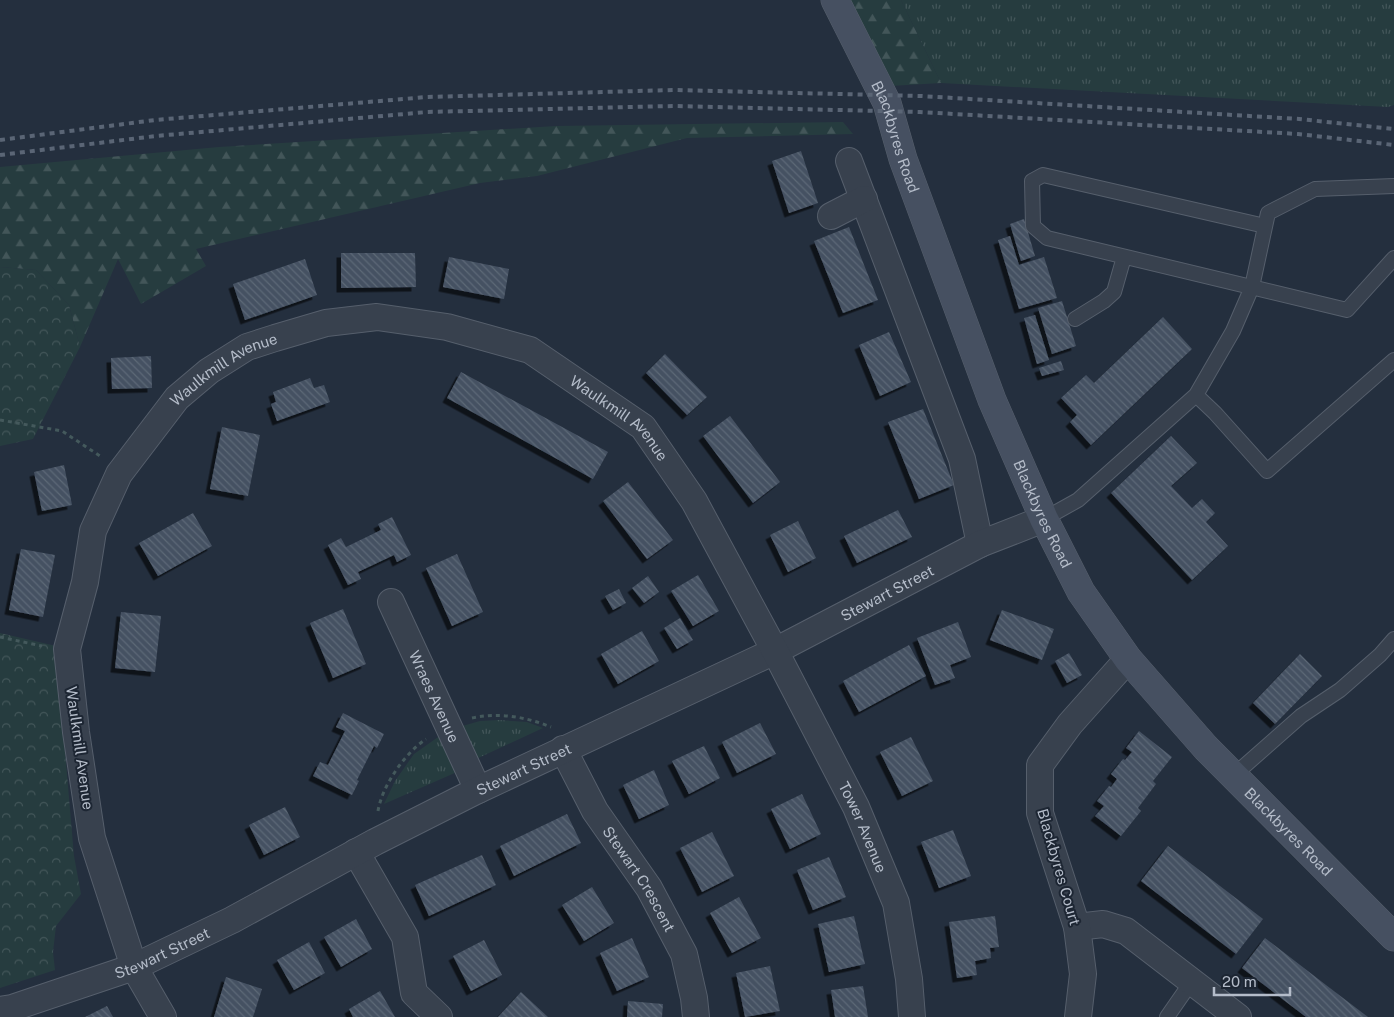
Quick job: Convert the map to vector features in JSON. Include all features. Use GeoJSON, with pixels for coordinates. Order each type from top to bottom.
{"type":"FeatureCollection","features":[{"type":"Feature","properties":{"kind":"street","name":"Blackbyres Road"},"geometry":{"type":"LineString","coordinates":[[835,0],[887,102],[903,158],[989,391],[1044,519],[1081,592],[1128,659],[1206,748],[1394,937]]}},
{"type":"Feature","properties":{"kind":"street"},"geometry":{"type":"LineString","coordinates":[[849,161],[962,459],[980,544]]}},
{"type":"Feature","properties":{"kind":"street"},"geometry":{"type":"LineString","coordinates":[[831,216],[864,199]]}},
{"type":"Feature","properties":{"kind":"street","name":"Waulkmill Avenue"},"geometry":{"type":"LineString","coordinates":[[163,1017],[134,967],[92,838],[76,732],[67,649],[85,582],[93,531],[119,474],[177,398],[209,371],[247,347],[326,323],[377,317],[447,327],[530,350],[643,427],[694,501],[776,651]]}},
{"type":"Feature","properties":{"kind":"street","name":"Stewart Street"},"geometry":{"type":"LineString","coordinates":[[9,1012],[134,967],[232,920],[356,852],[478,790],[776,651],[980,544],[1044,519]]}},
{"type":"Feature","properties":{"kind":"street","name":"Wraes Avenue"},"geometry":{"type":"LineString","coordinates":[[391,602],[478,790]]}},
{"type":"Feature","properties":{"kind":"street","name":"Tower Avenue"},"geometry":{"type":"LineString","coordinates":[[776,651],[856,807],[896,903],[909,978],[912,1017]]}},
{"type":"Feature","properties":{"kind":"street","name":"Blackbyres Court"},"geometry":{"type":"LineString","coordinates":[[1078,1017],[1083,974],[1077,927],[1040,813],[1040,765],[1070,724],[1128,659]]}},
{"type":"Feature","properties":{"kind":"street","name":"Stewart Crescent"},"geometry":{"type":"LineString","coordinates":[[563,749],[595,811],[649,888],[684,954],[694,998],[696,1017]]}},
{"type":"Feature","properties":{"kind":"street"},"geometry":{"type":"LineString","coordinates":[[356,852],[405,937],[414,993],[439,1017]]}},
{"type":"Feature","properties":{"kind":"street"},"geometry":{"type":"LineString","coordinates":[[1077,927],[1103,924],[1126,931],[1238,1017]]}},
{"type":"Feature","properties":{"kind":"lane"},"geometry":{"type":"LineString","coordinates":[[1265,226],[1043,175],[1032,180],[1033,226],[1047,238],[1347,310],[1394,258]]}},
{"type":"Feature","properties":{"kind":"lane"},"geometry":{"type":"LineString","coordinates":[[1044,519],[1078,500],[1196,395],[1232,330],[1252,287],[1268,213],[1315,189],[1394,186]]}},
{"type":"Feature","properties":{"kind":"lane"},"geometry":{"type":"LineString","coordinates":[[1075,319],[1104,301],[1114,292],[1124,257]]}},
{"type":"Feature","properties":{"kind":"lane"},"geometry":{"type":"LineString","coordinates":[[1196,395],[1267,470],[1394,360]]}},
{"type":"Feature","properties":{"kind":"lane"},"geometry":{"type":"LineString","coordinates":[[1233,776],[1302,716],[1340,690],[1380,655],[1394,639]]}},
{"type":"Feature","properties":{"kind":"lane"},"geometry":{"type":"LineString","coordinates":[[1166,1017],[1192,981]]}},
{"type":"Feature","properties":{"kind":"path"},"geometry":{"type":"LineString","coordinates":[[0,420],[62,431],[90,448],[119,474]]}},
{"type":"Feature","properties":{"kind":"path"},"geometry":{"type":"LineString","coordinates":[[0,637],[41,646],[67,649]]}},
{"type":"Feature","properties":{"kind":"green space"},"geometry":{"type":"Polygon","coordinates":[[[848,0],[901,0],[941,83],[890,86],[848,0]]]}},
{"type":"Feature","properties":{"kind":"green space"},"geometry":{"type":"Polygon","coordinates":[[[901,0],[1394,0],[1394,105],[1388,107],[941,83],[901,0]]]}},
{"type":"Feature","properties":{"kind":"green space"},"geometry":{"type":"Polygon","coordinates":[[[843,122],[853,134],[687,138],[537,176],[480,183],[196,249],[206,266],[141,304],[118,259],[80,347],[69,305],[36,270],[0,267],[0,167],[219,147],[556,126],[843,122]]]}},
{"type":"Feature","properties":{"kind":"green space"},"geometry":{"type":"Polygon","coordinates":[[[0,267],[36,270],[69,305],[80,347],[33,439],[0,446],[0,267]]]}},
{"type":"Feature","properties":{"kind":"green space"},"geometry":{"type":"Polygon","coordinates":[[[0,633],[56,646],[74,856],[81,894],[56,926],[53,952],[55,970],[0,988],[0,633]]]}},
{"type":"Feature","properties":{"kind":"green space"},"geometry":{"type":"Polygon","coordinates":[[[480,721],[527,722],[543,728],[474,760],[459,727],[480,721]]]}},
{"type":"Feature","properties":{"kind":"green space"},"geometry":{"type":"Polygon","coordinates":[[[441,735],[457,772],[384,804],[395,781],[414,754],[441,735]]]}},
{"type":"Feature","properties":{"kind":"building"},"geometry":{"type":"Polygon","coordinates":[[[801,151],[818,203],[789,213],[772,161],[801,151]]]}},
{"type":"Feature","properties":{"kind":"building"},"geometry":{"type":"Polygon","coordinates":[[[1024,219],[1035,256],[1021,261],[1010,224],[1024,219]]]}},
{"type":"Feature","properties":{"kind":"building"},"geometry":{"type":"Polygon","coordinates":[[[849,227],[878,300],[843,313],[814,241],[849,227]]]}},
{"type":"Feature","properties":{"kind":"building"},"geometry":{"type":"Polygon","coordinates":[[[1010,236],[1019,265],[1044,257],[1057,298],[1019,309],[998,240],[1010,236]]]}},
{"type":"Feature","properties":{"kind":"building"},"geometry":{"type":"Polygon","coordinates":[[[341,253],[415,253],[416,287],[341,288],[341,253]]]}},
{"type":"Feature","properties":{"kind":"building"},"geometry":{"type":"Polygon","coordinates":[[[449,257],[509,269],[504,299],[443,287],[449,257]]]}},
{"type":"Feature","properties":{"kind":"building"},"geometry":{"type":"Polygon","coordinates":[[[305,259],[317,295],[245,320],[233,284],[305,259]]]}},
{"type":"Feature","properties":{"kind":"building"},"geometry":{"type":"Polygon","coordinates":[[[1062,301],[1076,346],[1052,354],[1038,308],[1062,301]]]}},
{"type":"Feature","properties":{"kind":"building"},"geometry":{"type":"Polygon","coordinates":[[[1035,315],[1049,360],[1037,364],[1024,318],[1035,315]]]}},
{"type":"Feature","properties":{"kind":"building"},"geometry":{"type":"Polygon","coordinates":[[[1163,317],[1192,349],[1091,445],[1070,422],[1077,415],[1061,398],[1086,375],[1094,383],[1163,317]]]}},
{"type":"Feature","properties":{"kind":"building"},"geometry":{"type":"Polygon","coordinates":[[[889,332],[911,382],[880,396],[859,345],[889,332]]]}},
{"type":"Feature","properties":{"kind":"building"},"geometry":{"type":"Polygon","coordinates":[[[665,354],[707,397],[687,415],[646,373],[665,354]]]}},
{"type":"Feature","properties":{"kind":"building"},"geometry":{"type":"Polygon","coordinates":[[[151,356],[152,388],[112,389],[111,358],[151,356]]]}},
{"type":"Feature","properties":{"kind":"building"},"geometry":{"type":"Polygon","coordinates":[[[1061,361],[1064,370],[1042,376],[1039,368],[1061,361]]]}},
{"type":"Feature","properties":{"kind":"building"},"geometry":{"type":"Polygon","coordinates":[[[461,372],[608,452],[593,479],[447,398],[461,372]]]}},
{"type":"Feature","properties":{"kind":"building"},"geometry":{"type":"Polygon","coordinates":[[[310,378],[314,388],[324,385],[330,402],[277,421],[271,404],[276,402],[273,392],[310,378]]]}},
{"type":"Feature","properties":{"kind":"building"},"geometry":{"type":"Polygon","coordinates":[[[923,409],[954,485],[919,499],[888,422],[923,409]]]}},
{"type":"Feature","properties":{"kind":"building"},"geometry":{"type":"Polygon","coordinates":[[[730,416],[780,482],[753,503],[703,436],[730,416]]]}},
{"type":"Feature","properties":{"kind":"building"},"geometry":{"type":"Polygon","coordinates":[[[222,427],[260,435],[248,496],[210,489],[222,427]]]}},
{"type":"Feature","properties":{"kind":"building"},"geometry":{"type":"Polygon","coordinates":[[[1171,436],[1197,463],[1171,486],[1192,508],[1202,499],[1215,513],[1206,522],[1228,546],[1192,580],[1111,493],[1171,436]]]}},
{"type":"Feature","properties":{"kind":"building"},"geometry":{"type":"Polygon","coordinates":[[[64,465],[72,505],[42,511],[34,472],[64,465]]]}},
{"type":"Feature","properties":{"kind":"building"},"geometry":{"type":"Polygon","coordinates":[[[628,482],[673,540],[647,559],[603,501],[628,482]]]}},
{"type":"Feature","properties":{"kind":"building"},"geometry":{"type":"Polygon","coordinates":[[[898,510],[912,537],[857,563],[844,536],[898,510]]]}},
{"type":"Feature","properties":{"kind":"building"},"geometry":{"type":"Polygon","coordinates":[[[193,513],[212,546],[158,576],[139,543],[193,513]]]}},
{"type":"Feature","properties":{"kind":"building"},"geometry":{"type":"Polygon","coordinates":[[[392,517],[411,555],[397,562],[394,555],[358,572],[361,579],[348,585],[328,545],[341,538],[346,547],[381,530],[378,524],[392,517]]]}},
{"type":"Feature","properties":{"kind":"building"},"geometry":{"type":"Polygon","coordinates":[[[798,521],[816,558],[788,572],[770,535],[798,521]]]}},
{"type":"Feature","properties":{"kind":"building"},"geometry":{"type":"Polygon","coordinates":[[[21,549],[55,555],[43,617],[9,610],[21,549]]]}},
{"type":"Feature","properties":{"kind":"building"},"geometry":{"type":"Polygon","coordinates":[[[457,554],[483,612],[452,626],[426,568],[457,554]]]}},
{"type":"Feature","properties":{"kind":"building"},"geometry":{"type":"Polygon","coordinates":[[[698,575],[719,611],[693,626],[671,591],[698,575]]]}},
{"type":"Feature","properties":{"kind":"building"},"geometry":{"type":"Polygon","coordinates":[[[648,576],[659,592],[644,603],[632,588],[648,576]]]}},
{"type":"Feature","properties":{"kind":"building"},"geometry":{"type":"Polygon","coordinates":[[[619,589],[626,603],[613,610],[605,596],[619,589]]]}},
{"type":"Feature","properties":{"kind":"building"},"geometry":{"type":"Polygon","coordinates":[[[343,609],[366,664],[333,678],[310,623],[343,609]]]}},
{"type":"Feature","properties":{"kind":"building"},"geometry":{"type":"Polygon","coordinates":[[[1002,610],[1054,629],[1042,660],[990,640],[1002,610]]]}},
{"type":"Feature","properties":{"kind":"building"},"geometry":{"type":"Polygon","coordinates":[[[121,612],[161,616],[155,672],[115,668],[121,612]]]}},
{"type":"Feature","properties":{"kind":"building"},"geometry":{"type":"Polygon","coordinates":[[[680,618],[693,640],[677,649],[664,628],[680,618]]]}},
{"type":"Feature","properties":{"kind":"building"},"geometry":{"type":"Polygon","coordinates":[[[958,622],[971,657],[950,665],[955,678],[935,685],[917,638],[958,622]]]}},
{"type":"Feature","properties":{"kind":"building"},"geometry":{"type":"Polygon","coordinates":[[[642,631],[659,661],[618,684],[601,654],[642,631]]]}},
{"type":"Feature","properties":{"kind":"building"},"geometry":{"type":"Polygon","coordinates":[[[909,645],[926,676],[859,712],[843,681],[909,645]]]}},
{"type":"Feature","properties":{"kind":"building"},"geometry":{"type":"Polygon","coordinates":[[[1069,653],[1082,675],[1067,683],[1055,661],[1069,653]]]}},
{"type":"Feature","properties":{"kind":"building"},"geometry":{"type":"Polygon","coordinates":[[[1300,654],[1322,676],[1275,724],[1253,703],[1300,654]]]}},
{"type":"Feature","properties":{"kind":"building"},"geometry":{"type":"Polygon","coordinates":[[[343,713],[384,734],[377,748],[374,746],[357,780],[359,781],[352,795],[313,776],[320,762],[328,765],[345,731],[336,727],[343,713]]]}},
{"type":"Feature","properties":{"kind":"building"},"geometry":{"type":"Polygon","coordinates":[[[760,723],[776,754],[737,773],[722,742],[760,723]]]}},
{"type":"Feature","properties":{"kind":"building"},"geometry":{"type":"Polygon","coordinates":[[[1139,731],[1172,757],[1153,781],[1156,784],[1138,808],[1141,811],[1121,836],[1095,816],[1104,806],[1097,801],[1117,779],[1111,774],[1123,759],[1125,760],[1132,752],[1126,748],[1139,731]]]}},
{"type":"Feature","properties":{"kind":"building"},"geometry":{"type":"Polygon","coordinates":[[[911,737],[933,781],[902,796],[880,752],[911,737]]]}},
{"type":"Feature","properties":{"kind":"building"},"geometry":{"type":"Polygon","coordinates":[[[704,746],[720,778],[689,794],[672,761],[704,746]]]}},
{"type":"Feature","properties":{"kind":"building"},"geometry":{"type":"Polygon","coordinates":[[[654,770],[669,805],[639,819],[623,785],[654,770]]]}},
{"type":"Feature","properties":{"kind":"building"},"geometry":{"type":"Polygon","coordinates":[[[802,794],[821,834],[790,849],[771,809],[802,794]]]}},
{"type":"Feature","properties":{"kind":"building"},"geometry":{"type":"Polygon","coordinates":[[[285,807],[300,837],[264,855],[249,825],[285,807]]]}},
{"type":"Feature","properties":{"kind":"building"},"geometry":{"type":"Polygon","coordinates":[[[567,814],[581,843],[514,876],[500,846],[567,814]]]}},
{"type":"Feature","properties":{"kind":"building"},"geometry":{"type":"Polygon","coordinates":[[[953,830],[971,876],[939,888],[921,842],[953,830]]]}},
{"type":"Feature","properties":{"kind":"building"},"geometry":{"type":"Polygon","coordinates":[[[712,832],[734,876],[702,892],[680,848],[712,832]]]}},
{"type":"Feature","properties":{"kind":"building"},"geometry":{"type":"Polygon","coordinates":[[[1168,846],[1263,919],[1236,954],[1141,881],[1168,846]]]}},
{"type":"Feature","properties":{"kind":"building"},"geometry":{"type":"Polygon","coordinates":[[[482,855],[496,885],[429,916],[415,885],[482,855]]]}},
{"type":"Feature","properties":{"kind":"building"},"geometry":{"type":"Polygon","coordinates":[[[829,857],[846,897],[813,910],[797,870],[829,857]]]}},
{"type":"Feature","properties":{"kind":"building"},"geometry":{"type":"Polygon","coordinates":[[[592,887],[614,923],[584,941],[562,905],[592,887]]]}},
{"type":"Feature","properties":{"kind":"building"},"geometry":{"type":"Polygon","coordinates":[[[739,897],[761,938],[732,953],[710,913],[739,897]]]}},
{"type":"Feature","properties":{"kind":"building"},"geometry":{"type":"Polygon","coordinates":[[[854,916],[865,964],[829,972],[818,924],[854,916]]]}},
{"type":"Feature","properties":{"kind":"building"},"geometry":{"type":"Polygon","coordinates":[[[995,916],[999,947],[990,948],[991,958],[975,961],[977,975],[957,978],[949,922],[995,916]]]}},
{"type":"Feature","properties":{"kind":"building"},"geometry":{"type":"Polygon","coordinates":[[[356,919],[372,949],[341,967],[324,937],[356,919]]]}},
{"type":"Feature","properties":{"kind":"building"},"geometry":{"type":"Polygon","coordinates":[[[632,938],[649,977],[617,991],[600,953],[632,938]]]}},
{"type":"Feature","properties":{"kind":"building"},"geometry":{"type":"Polygon","coordinates":[[[1265,938],[1368,1017],[1306,1017],[1242,968],[1265,938]]]}},
{"type":"Feature","properties":{"kind":"building"},"geometry":{"type":"Polygon","coordinates":[[[484,940],[502,975],[471,991],[453,956],[484,940]]]}},
{"type":"Feature","properties":{"kind":"building"},"geometry":{"type":"Polygon","coordinates":[[[309,942],[325,973],[294,990],[277,960],[309,942]]]}},
{"type":"Feature","properties":{"kind":"building"},"geometry":{"type":"Polygon","coordinates":[[[770,966],[780,1011],[745,1017],[736,973],[770,966]]]}},
{"type":"Feature","properties":{"kind":"building"},"geometry":{"type":"Polygon","coordinates":[[[226,977],[262,989],[253,1017],[214,1017],[226,977]]]}},
{"type":"Feature","properties":{"kind":"building"},"geometry":{"type":"Polygon","coordinates":[[[863,986],[868,1017],[835,1017],[831,990],[863,986]]]}},
{"type":"Feature","properties":{"kind":"building"},"geometry":{"type":"Polygon","coordinates":[[[380,991],[395,1017],[353,1017],[349,1009],[380,991]]]}},
{"type":"Feature","properties":{"kind":"building"},"geometry":{"type":"Polygon","coordinates":[[[521,992],[548,1017],[498,1017],[521,992]]]}},
{"type":"Feature","properties":{"kind":"building"},"geometry":{"type":"Polygon","coordinates":[[[628,1001],[663,1004],[662,1017],[627,1017],[628,1001]]]}},
{"type":"Feature","properties":{"kind":"building"},"geometry":{"type":"Polygon","coordinates":[[[107,1006],[113,1017],[85,1017],[107,1006]]]}},
{"type":"Feature","properties":{"kind":"railway"},"geometry":{"type":"LineString","coordinates":[[0,140],[155,120],[427,97],[673,90],[921,96],[1299,119],[1394,129]]}},
{"type":"Feature","properties":{"kind":"railway"},"geometry":{"type":"LineString","coordinates":[[0,155],[156,136],[427,112],[673,106],[920,112],[1298,134],[1394,145]]}}]}
